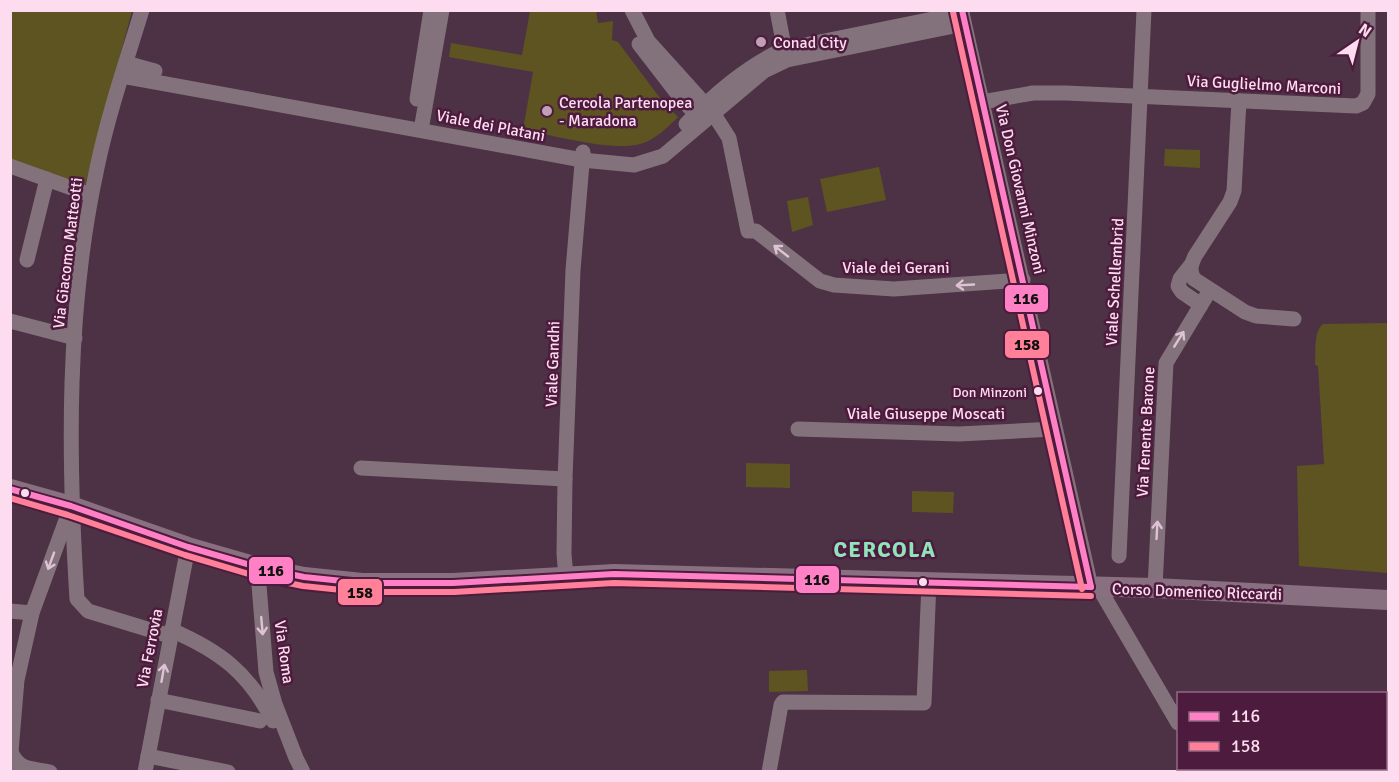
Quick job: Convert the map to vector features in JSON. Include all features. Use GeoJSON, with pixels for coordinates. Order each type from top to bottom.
{"type":"FeatureCollection","features":[{"type":"Feature","properties":{"kind":"main road","name":"Corso Domenico Riccardi"},"geometry":{"type":"LineString","coordinates":[[10,489],[71,506],[188,547],[261,568],[304,577],[362,583],[453,583],[614,574],[1155,588],[1389,600]]}},
{"type":"Feature","properties":{"kind":"street","name":"Via Giacomo Matteotti"},"geometry":{"type":"LineString","coordinates":[[71,506],[75,338],[91,195],[142,10]]}},
{"type":"Feature","properties":{"kind":"street"},"geometry":{"type":"LineString","coordinates":[[418,124],[431,10]]}},
{"type":"Feature","properties":{"kind":"street"},"geometry":{"type":"LineString","coordinates":[[418,124],[442,10]]}},
{"type":"Feature","properties":{"kind":"street"},"geometry":{"type":"LineString","coordinates":[[622,10],[642,50],[704,113]]}},
{"type":"Feature","properties":{"kind":"street"},"geometry":{"type":"LineString","coordinates":[[632,10],[648,41],[704,113]]}},
{"type":"Feature","properties":{"kind":"street"},"geometry":{"type":"LineString","coordinates":[[777,10],[786,55]]}},
{"type":"Feature","properties":{"kind":"street","name":"Viale Schellembrid"},"geometry":{"type":"LineString","coordinates":[[1119,556],[1142,96],[1144,10]]}},
{"type":"Feature","properties":{"kind":"street","name":"Via Guglielmo Marconi"},"geometry":{"type":"LineString","coordinates":[[982,102],[1049,92],[1356,106],[1363,103],[1368,94],[1368,10]]}},
{"type":"Feature","properties":{"kind":"street","name":"Viale dei Platani"},"geometry":{"type":"LineString","coordinates":[[124,69],[583,156],[625,156],[640,155],[659,148],[704,113],[757,62],[963,16]]}},
{"type":"Feature","properties":{"kind":"street","name":"Via Don Giovanni Minzoni"},"geometry":{"type":"LineString","coordinates":[[963,16],[1054,429],[1095,587],[1177,720]]}},
{"type":"Feature","properties":{"kind":"street"},"geometry":{"type":"LineString","coordinates":[[1201,304],[1182,292],[1178,286],[1180,279],[1191,265],[1234,191],[1239,100]]}},
{"type":"Feature","properties":{"kind":"street","name":"Viale dei Gerani"},"geometry":{"type":"LineString","coordinates":[[704,113],[735,163],[748,231],[756,231],[820,281],[834,285],[894,289],[1023,280]]}},
{"type":"Feature","properties":{"kind":"street","name":"Viale Gandhi"},"geometry":{"type":"LineString","coordinates":[[566,577],[564,554],[573,270],[583,156]]}},
{"type":"Feature","properties":{"kind":"street"},"geometry":{"type":"LineString","coordinates":[[10,166],[91,195]]}},
{"type":"Feature","properties":{"kind":"street"},"geometry":{"type":"LineString","coordinates":[[27,260],[47,179]]}},
{"type":"Feature","properties":{"kind":"street"},"geometry":{"type":"LineString","coordinates":[[1191,265],[1190,273],[1194,279],[1245,312],[1256,316],[1294,319]]}},
{"type":"Feature","properties":{"kind":"street","name":"Via Tenente Barone"},"geometry":{"type":"LineString","coordinates":[[1155,588],[1166,363],[1210,290]]}},
{"type":"Feature","properties":{"kind":"street"},"geometry":{"type":"LineString","coordinates":[[10,321],[75,338]]}},
{"type":"Feature","properties":{"kind":"street","name":"Viale Giuseppe Moscati"},"geometry":{"type":"LineString","coordinates":[[798,429],[958,434],[1054,429]]}},
{"type":"Feature","properties":{"kind":"street"},"geometry":{"type":"LineString","coordinates":[[361,468],[566,479]]}},
{"type":"Feature","properties":{"kind":"street"},"geometry":{"type":"LineString","coordinates":[[10,764],[17,680],[33,613],[71,506]]}},
{"type":"Feature","properties":{"kind":"street"},"geometry":{"type":"LineString","coordinates":[[71,506],[77,599],[88,611],[170,633],[211,650],[230,663],[243,676],[268,711],[298,770]]}},
{"type":"Feature","properties":{"kind":"street","name":"Via Ferrovia"},"geometry":{"type":"LineString","coordinates":[[145,771],[188,547]]}},
{"type":"Feature","properties":{"kind":"street","name":"Via Roma"},"geometry":{"type":"LineString","coordinates":[[261,568],[259,585],[266,672],[298,770]]}},
{"type":"Feature","properties":{"kind":"street"},"geometry":{"type":"LineString","coordinates":[[769,771],[783,702],[787,700],[924,703],[929,582]]}},
{"type":"Feature","properties":{"kind":"street"},"geometry":{"type":"LineString","coordinates":[[10,611],[33,613]]}},
{"type":"Feature","properties":{"kind":"street"},"geometry":{"type":"LineString","coordinates":[[158,700],[260,721]]}},
{"type":"Feature","properties":{"kind":"street"},"geometry":{"type":"LineString","coordinates":[[11,752],[16,763],[23,767],[50,771]]}},
{"type":"Feature","properties":{"kind":"street"},"geometry":{"type":"LineString","coordinates":[[148,756],[228,771]]}},
{"type":"Feature","properties":{"kind":"shaded area"},"geometry":{"type":"Polygon","coordinates":[[[10,11],[132,11],[84,189],[11,161],[10,11]]]}},
{"type":"Feature","properties":{"kind":"shaded area"},"geometry":{"type":"Polygon","coordinates":[[[530,11],[596,11],[598,23],[613,21],[612,40],[618,42],[663,102],[678,117],[651,140],[628,146],[582,142],[523,130],[533,72],[449,57],[451,43],[522,55],[530,11]]]}},
{"type":"Feature","properties":{"kind":"shaded area"},"geometry":{"type":"Polygon","coordinates":[[[1165,149],[1200,150],[1200,168],[1164,166],[1165,149]]]}},
{"type":"Feature","properties":{"kind":"shaded area"},"geometry":{"type":"Polygon","coordinates":[[[879,167],[886,200],[827,212],[820,179],[879,167]]]}},
{"type":"Feature","properties":{"kind":"shaded area"},"geometry":{"type":"Polygon","coordinates":[[[808,197],[813,225],[792,232],[787,201],[808,197]]]}},
{"type":"Feature","properties":{"kind":"shaded area"},"geometry":{"type":"Polygon","coordinates":[[[1388,323],[1388,573],[1299,566],[1297,466],[1324,464],[1318,366],[1315,365],[1318,332],[1323,324],[1388,323]]]}},
{"type":"Feature","properties":{"kind":"shaded area"},"geometry":{"type":"Polygon","coordinates":[[[746,463],[790,464],[790,488],[746,487],[746,463]]]}},
{"type":"Feature","properties":{"kind":"shaded area"},"geometry":{"type":"Polygon","coordinates":[[[912,491],[954,492],[953,513],[912,512],[912,491]]]}},
{"type":"Feature","properties":{"kind":"shaded area"},"geometry":{"type":"Polygon","coordinates":[[[807,670],[808,691],[769,692],[769,671],[807,670]]]}},
{"type":"Feature","properties":{"kind":"transit line","name":"116"},"geometry":{"type":"LineString","coordinates":[[962,10],[1091,587]]}},
{"type":"Feature","properties":{"kind":"transit line","name":"158"},"geometry":{"type":"LineString","coordinates":[[953,12],[1082,589]]}},
{"type":"Feature","properties":{"kind":"transit line","name":"116"},"geometry":{"type":"LineString","coordinates":[[10,489],[71,506],[188,547],[261,568],[304,577],[362,583],[453,583],[614,574],[1091,587]]}},
{"type":"Feature","properties":{"kind":"transit line","name":"158"},"geometry":{"type":"LineString","coordinates":[[10,498],[259,577],[303,586],[361,592],[454,592],[614,583],[1091,596]]}},
{"type":"Feature","properties":{"kind":"place","name":"Conad City"},"geometry":{"type":"Point","coordinates":[761,42]}},
{"type":"Feature","properties":{"kind":"place","name":"Cercola Partenopea - Maradona"},"geometry":{"type":"Point","coordinates":[547,111]}},
{"type":"Feature","properties":{"kind":"place","name":"Don Minzoni"},"geometry":{"type":"Point","coordinates":[1038,391]}},
{"type":"Feature","properties":{"kind":"district","name":"CERCOLA"},"geometry":{"type":"Point","coordinates":[885,549]}}]}
